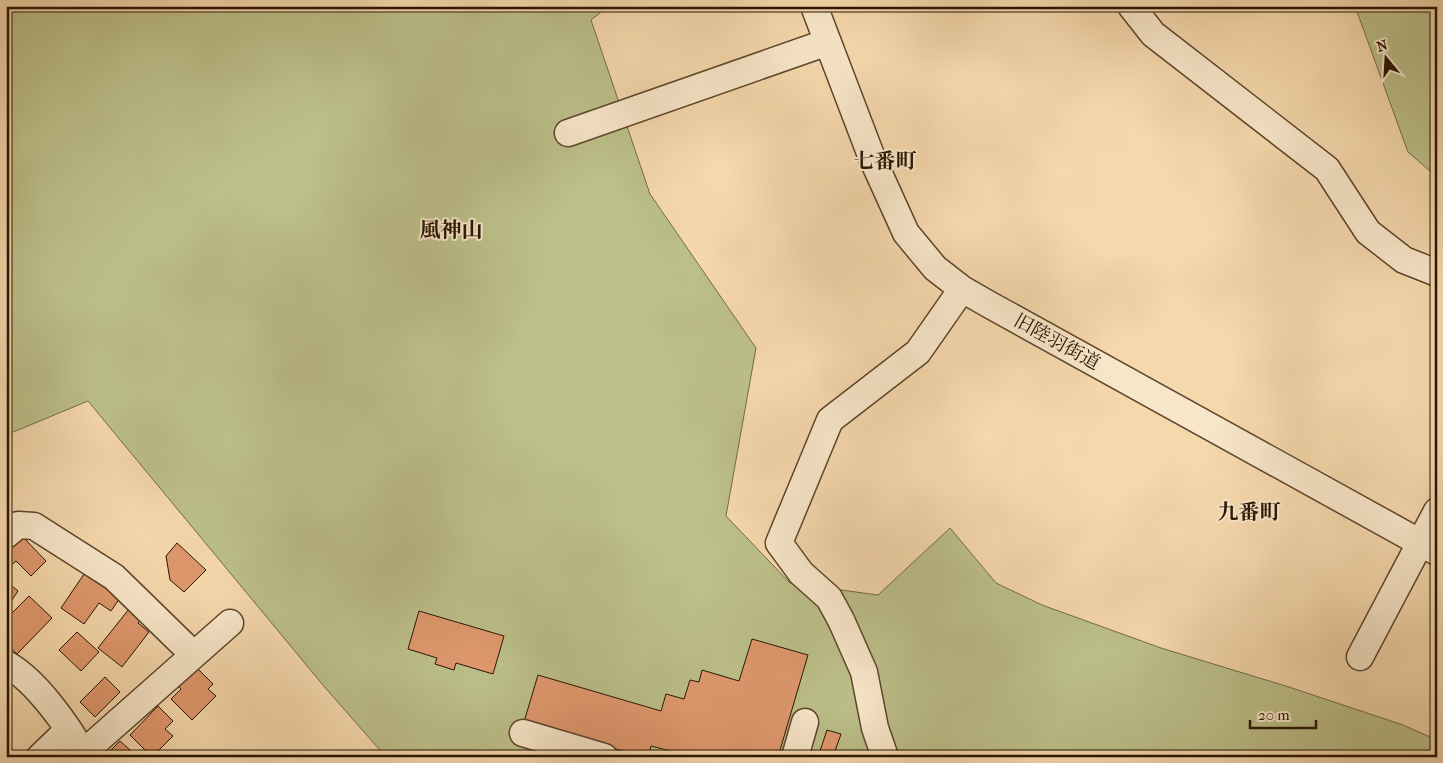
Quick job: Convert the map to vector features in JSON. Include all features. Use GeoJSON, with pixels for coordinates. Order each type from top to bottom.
{"type":"FeatureCollection","features":[{"type":"Feature","properties":{"kind":"street","name":"旧陸羽街道"},"geometry":{"type":"LineString","coordinates":[[814,6],[872,158],[906,233],[935,268],[962,289],[1428,548]]}},
{"type":"Feature","properties":{"kind":"street"},"geometry":{"type":"LineString","coordinates":[[1131,6],[1153,34],[1327,169],[1368,232],[1404,260],[1437,273]]}},
{"type":"Feature","properties":{"kind":"street"},"geometry":{"type":"LineString","coordinates":[[568,132],[828,42]]}},
{"type":"Feature","properties":{"kind":"street"},"geometry":{"type":"LineString","coordinates":[[885,757],[875,728],[864,672],[841,620],[828,598],[801,574],[779,543],[830,420],[918,352],[962,289]]}},
{"type":"Feature","properties":{"kind":"street"},"geometry":{"type":"LineString","coordinates":[[1360,657],[1428,548],[1437,511]]}},
{"type":"Feature","properties":{"kind":"street"},"geometry":{"type":"LineString","coordinates":[[6,535],[18,525],[34,526],[114,577],[193,654]]}},
{"type":"Feature","properties":{"kind":"street"},"geometry":{"type":"LineString","coordinates":[[6,664],[42,695],[84,755],[193,654],[230,623]]}},
{"type":"Feature","properties":{"kind":"street"},"geometry":{"type":"LineString","coordinates":[[795,757],[805,722]]}},
{"type":"Feature","properties":{"kind":"street"},"geometry":{"type":"LineString","coordinates":[[40,757],[68,730]]}},
{"type":"Feature","properties":{"kind":"street"},"geometry":{"type":"LineString","coordinates":[[523,733],[604,757]]}},
{"type":"Feature","properties":{"kind":"green space"},"geometry":{"type":"Polygon","coordinates":[[[6,6],[609,6],[591,20],[650,194],[756,348],[726,516],[790,583],[878,595],[950,528],[996,583],[1042,605],[1161,648],[1289,687],[1403,725],[1437,740],[1437,757],[386,757],[322,684],[88,401],[6,435],[6,6]]]}},
{"type":"Feature","properties":{"kind":"green space"},"geometry":{"type":"Polygon","coordinates":[[[1355,6],[1437,6],[1437,177],[1408,152],[1355,6]]]}},
{"type":"Feature","properties":{"kind":"building"},"geometry":{"type":"Polygon","coordinates":[[[23,537],[46,561],[31,576],[16,561],[6,570],[6,553],[23,537]]]}},
{"type":"Feature","properties":{"kind":"building"},"geometry":{"type":"Polygon","coordinates":[[[177,543],[206,570],[184,592],[170,580],[166,556],[177,543]]]}},
{"type":"Feature","properties":{"kind":"building"},"geometry":{"type":"Polygon","coordinates":[[[84,574],[120,598],[111,611],[99,603],[84,624],[61,608],[84,574]]]}},
{"type":"Feature","properties":{"kind":"building"},"geometry":{"type":"Polygon","coordinates":[[[6,581],[18,591],[12,600],[6,595],[6,581]]]}},
{"type":"Feature","properties":{"kind":"building"},"geometry":{"type":"Polygon","coordinates":[[[29,596],[52,618],[17,654],[6,644],[6,619],[29,596]]]}},
{"type":"Feature","properties":{"kind":"building"},"geometry":{"type":"Polygon","coordinates":[[[129,609],[142,619],[138,623],[149,632],[122,667],[98,648],[129,609]]]}},
{"type":"Feature","properties":{"kind":"building"},"geometry":{"type":"Polygon","coordinates":[[[419,611],[504,636],[493,674],[456,663],[454,670],[435,664],[437,658],[408,649],[419,611]]]}},
{"type":"Feature","properties":{"kind":"building"},"geometry":{"type":"Polygon","coordinates":[[[77,632],[99,652],[81,671],[59,650],[77,632]]]}},
{"type":"Feature","properties":{"kind":"building"},"geometry":{"type":"Polygon","coordinates":[[[752,639],[808,655],[778,757],[676,757],[678,753],[651,746],[648,757],[643,757],[524,722],[538,675],[661,711],[666,694],[684,699],[690,680],[699,682],[702,670],[739,681],[752,639]]]}},
{"type":"Feature","properties":{"kind":"building"},"geometry":{"type":"Polygon","coordinates":[[[198,669],[213,684],[208,689],[216,696],[192,720],[171,699],[181,689],[175,683],[184,674],[189,678],[198,669]]]}},
{"type":"Feature","properties":{"kind":"building"},"geometry":{"type":"Polygon","coordinates":[[[105,677],[120,692],[95,717],[80,702],[105,677]]]}},
{"type":"Feature","properties":{"kind":"building"},"geometry":{"type":"Polygon","coordinates":[[[158,706],[173,721],[165,729],[173,736],[152,757],[130,735],[158,706]]]}},
{"type":"Feature","properties":{"kind":"building"},"geometry":{"type":"Polygon","coordinates":[[[827,730],[841,734],[833,757],[818,757],[827,730]]]}},
{"type":"Feature","properties":{"kind":"building"},"geometry":{"type":"Polygon","coordinates":[[[120,741],[130,750],[124,757],[112,757],[108,753],[120,741]]]}},
{"type":"Feature","properties":{"kind":"district","name":"七番町"},"geometry":{"type":"Point","coordinates":[885,161]}},
{"type":"Feature","properties":{"kind":"district","name":"風神山"},"geometry":{"type":"Point","coordinates":[451,230]}},
{"type":"Feature","properties":{"kind":"district","name":"九番町"},"geometry":{"type":"Point","coordinates":[1249,512]}}]}
